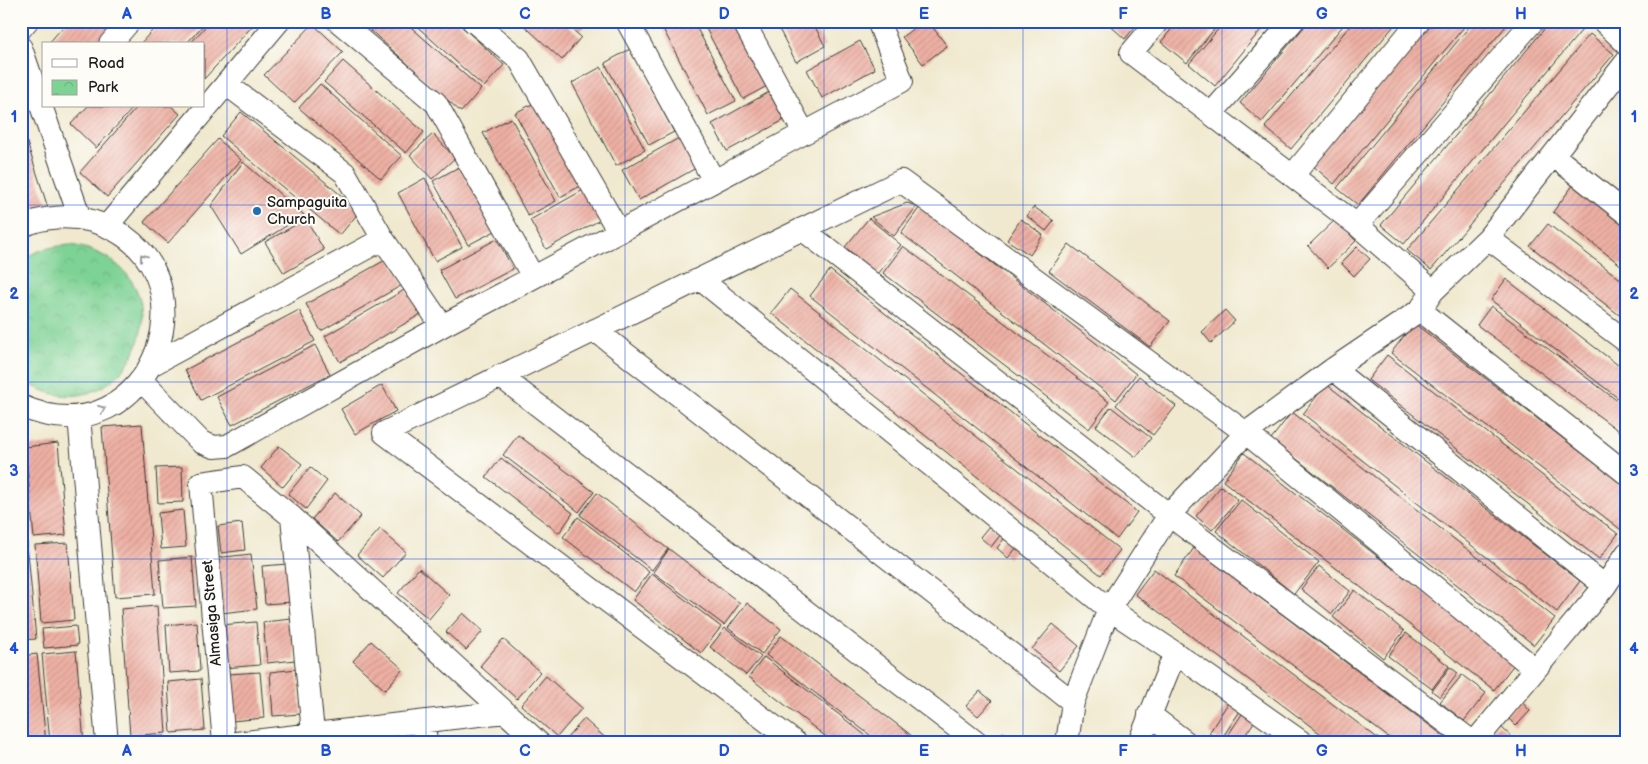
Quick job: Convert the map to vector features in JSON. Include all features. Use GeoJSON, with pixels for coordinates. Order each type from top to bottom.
{"type":"FeatureCollection","features":[{"type":"Feature","properties":{"kind":"street"},"geometry":{"type":"LineString","coordinates":[[21,28],[28,21]]}},
{"type":"Feature","properties":{"kind":"street"},"geometry":{"type":"LineString","coordinates":[[112,42],[130,21]]}},
{"type":"Feature","properties":{"kind":"street"},"geometry":{"type":"LineString","coordinates":[[107,226],[279,21]]}},
{"type":"Feature","properties":{"kind":"street"},"geometry":{"type":"LineString","coordinates":[[338,21],[436,104],[533,277]]}},
{"type":"Feature","properties":{"kind":"street"},"geometry":{"type":"LineString","coordinates":[[473,21],[519,59],[619,232]]}},
{"type":"Feature","properties":{"kind":"street"},"geometry":{"type":"LineString","coordinates":[[626,21],[714,182]]}},
{"type":"Feature","properties":{"kind":"street"},"geometry":{"type":"LineString","coordinates":[[743,21],[804,133]]}},
{"type":"Feature","properties":{"kind":"street"},"geometry":{"type":"LineString","coordinates":[[148,372],[201,442],[214,447],[227,446],[442,326],[902,82],[878,21]]}},
{"type":"Feature","properties":{"kind":"street"},"geometry":{"type":"LineString","coordinates":[[1158,21],[1131,53],[1357,224],[1433,291]]}},
{"type":"Feature","properties":{"kind":"street"},"geometry":{"type":"LineString","coordinates":[[1211,114],[1293,21]]}},
{"type":"Feature","properties":{"kind":"street"},"geometry":{"type":"LineString","coordinates":[[1293,175],[1419,21]]}},
{"type":"Feature","properties":{"kind":"street"},"geometry":{"type":"LineString","coordinates":[[1357,224],[1533,21]]}},
{"type":"Feature","properties":{"kind":"street"},"geometry":{"type":"LineString","coordinates":[[1603,21],[1627,44]]}},
{"type":"Feature","properties":{"kind":"street"},"geometry":{"type":"LineString","coordinates":[[21,48],[42,95]]}},
{"type":"Feature","properties":{"kind":"street"},"geometry":{"type":"LineString","coordinates":[[1067,743],[1073,702],[1109,609],[1169,515],[1246,433],[1333,369],[1420,310],[1433,291],[1488,238],[1627,61]]}},
{"type":"Feature","properties":{"kind":"street"},"geometry":{"type":"LineString","coordinates":[[226,84],[344,173],[383,239],[442,326]]}},
{"type":"Feature","properties":{"kind":"street"},"geometry":{"type":"LineString","coordinates":[[50,113],[80,218]]}},
{"type":"Feature","properties":{"kind":"street"},"geometry":{"type":"LineString","coordinates":[[1554,156],[1627,214]]}},
{"type":"Feature","properties":{"kind":"street"},"geometry":{"type":"LineString","coordinates":[[796,743],[384,433],[902,181],[1246,433],[1535,670]]}},
{"type":"Feature","properties":{"kind":"street"},"geometry":{"type":"LineString","coordinates":[[21,227],[51,218],[80,218],[107,226],[133,244],[153,270],[164,300],[163,333],[148,372]]}},
{"type":"Feature","properties":{"kind":"street"},"geometry":{"type":"LineString","coordinates":[[802,229],[1169,515],[1474,743],[1604,586],[1627,553]]}},
{"type":"Feature","properties":{"kind":"street"},"geometry":{"type":"LineString","coordinates":[[1488,238],[1627,342]]}},
{"type":"Feature","properties":{"kind":"street"},"geometry":{"type":"LineString","coordinates":[[21,406],[34,412],[56,416],[79,416],[103,410],[124,398],[148,372],[383,239]]}},
{"type":"Feature","properties":{"kind":"street"},"geometry":{"type":"LineString","coordinates":[[700,279],[1109,609],[1175,652],[1303,743]]}},
{"type":"Feature","properties":{"kind":"street"},"geometry":{"type":"LineString","coordinates":[[1420,310],[1627,474]]}},
{"type":"Feature","properties":{"kind":"street"},"geometry":{"type":"LineString","coordinates":[[595,330],[1073,702]]}},
{"type":"Feature","properties":{"kind":"street"},"geometry":{"type":"LineString","coordinates":[[1333,369],[1604,586]]}},
{"type":"Feature","properties":{"kind":"street"},"geometry":{"type":"LineString","coordinates":[[500,376],[977,743]]}},
{"type":"Feature","properties":{"kind":"street"},"geometry":{"type":"LineString","coordinates":[[79,416],[107,743]]}},
{"type":"Feature","properties":{"kind":"street","name":"Almasiga Street"},"geometry":{"type":"LineString","coordinates":[[224,743],[201,483],[243,477],[292,517]]}},
{"type":"Feature","properties":{"kind":"street"},"geometry":{"type":"LineString","coordinates":[[292,517],[539,743]]}},
{"type":"Feature","properties":{"kind":"street"},"geometry":{"type":"LineString","coordinates":[[292,517],[314,738]]}},
{"type":"Feature","properties":{"kind":"street"},"geometry":{"type":"LineString","coordinates":[[1139,743],[1175,652]]}},
{"type":"Feature","properties":{"kind":"street"},"geometry":{"type":"LineString","coordinates":[[236,743],[425,732],[506,712]]}},
{"type":"Feature","properties":{"kind":"street"},"geometry":{"type":"LineString","coordinates":[[1149,714],[1187,743]]}},
{"type":"Feature","properties":{"kind":"green space"},"geometry":{"type":"Polygon","coordinates":[[[72,245],[112,261],[135,287],[142,318],[136,348],[118,375],[92,392],[59,395],[21,379],[21,261],[45,249],[72,245]]]}},
{"type":"Feature","properties":{"kind":"building"},"geometry":{"type":"Polygon","coordinates":[[[68,21],[119,21],[100,42],[50,42],[68,21]]]}},
{"type":"Feature","properties":{"kind":"building"},"geometry":{"type":"Polygon","coordinates":[[[161,21],[207,21],[188,42],[142,42],[161,21]]]}},
{"type":"Feature","properties":{"kind":"building"},"geometry":{"type":"Polygon","coordinates":[[[210,21],[257,21],[205,78],[205,42],[192,42],[210,21]]]}},
{"type":"Feature","properties":{"kind":"building"},"geometry":{"type":"Polygon","coordinates":[[[375,21],[404,21],[481,89],[461,112],[369,29],[375,21]]]}},
{"type":"Feature","properties":{"kind":"building"},"geometry":{"type":"Polygon","coordinates":[[[411,21],[456,21],[504,65],[484,87],[411,21]]]}},
{"type":"Feature","properties":{"kind":"building"},"geometry":{"type":"Polygon","coordinates":[[[519,21],[563,21],[581,37],[562,60],[519,21]]]}},
{"type":"Feature","properties":{"kind":"building"},"geometry":{"type":"Polygon","coordinates":[[[571,21],[588,21],[581,30],[571,21]]]}},
{"type":"Feature","properties":{"kind":"building"},"geometry":{"type":"Polygon","coordinates":[[[659,21],[693,21],[736,101],[708,115],[659,21]]]}},
{"type":"Feature","properties":{"kind":"building"},"geometry":{"type":"Polygon","coordinates":[[[702,21],[732,21],[767,86],[743,99],[702,21]]]}},
{"type":"Feature","properties":{"kind":"building"},"geometry":{"type":"Polygon","coordinates":[[[775,21],[812,21],[825,46],[796,62],[775,21]]]}},
{"type":"Feature","properties":{"kind":"building"},"geometry":{"type":"Polygon","coordinates":[[[923,21],[928,21],[947,46],[923,64],[902,37],[923,21]]]}},
{"type":"Feature","properties":{"kind":"building"},"geometry":{"type":"Polygon","coordinates":[[[1105,21],[1140,21],[1125,39],[1105,21]]]}},
{"type":"Feature","properties":{"kind":"building"},"geometry":{"type":"Polygon","coordinates":[[[1178,21],[1221,21],[1187,63],[1161,42],[1178,21]]]}},
{"type":"Feature","properties":{"kind":"building"},"geometry":{"type":"Polygon","coordinates":[[[1225,21],[1268,21],[1215,86],[1189,64],[1225,21]]]}},
{"type":"Feature","properties":{"kind":"building"},"geometry":{"type":"Polygon","coordinates":[[[1309,21],[1347,21],[1262,122],[1240,103],[1309,21]]]}},
{"type":"Feature","properties":{"kind":"building"},"geometry":{"type":"Polygon","coordinates":[[[1354,21],[1398,21],[1291,149],[1265,127],[1354,21]]]}},
{"type":"Feature","properties":{"kind":"building"},"geometry":{"type":"Polygon","coordinates":[[[1429,21],[1469,21],[1334,184],[1311,164],[1429,21]]]}},
{"type":"Feature","properties":{"kind":"building"},"geometry":{"type":"Polygon","coordinates":[[[1474,21],[1510,21],[1358,205],[1337,188],[1474,21]]]}},
{"type":"Feature","properties":{"kind":"building"},"geometry":{"type":"Polygon","coordinates":[[[1551,21],[1582,21],[1586,25],[1404,244],[1381,225],[1551,21]]]}},
{"type":"Feature","properties":{"kind":"building"},"geometry":{"type":"Polygon","coordinates":[[[313,24],[343,52],[294,103],[264,75],[313,24]]]}},
{"type":"Feature","properties":{"kind":"building"},"geometry":{"type":"Polygon","coordinates":[[[1590,34],[1614,54],[1431,270],[1407,250],[1590,34]]]}},
{"type":"Feature","properties":{"kind":"building"},"geometry":{"type":"Polygon","coordinates":[[[860,41],[875,69],[822,98],[807,70],[860,41]]]}},
{"type":"Feature","properties":{"kind":"building"},"geometry":{"type":"Polygon","coordinates":[[[630,49],[674,132],[649,145],[605,63],[630,49]]]}},
{"type":"Feature","properties":{"kind":"building"},"geometry":{"type":"Polygon","coordinates":[[[343,61],[424,132],[406,153],[324,82],[343,61]]]}},
{"type":"Feature","properties":{"kind":"building"},"geometry":{"type":"Polygon","coordinates":[[[601,67],[645,150],[616,166],[572,83],[601,67]]]}},
{"type":"Feature","properties":{"kind":"building"},"geometry":{"type":"Polygon","coordinates":[[[320,84],[402,156],[381,179],[299,108],[320,84]]]}},
{"type":"Feature","properties":{"kind":"building"},"geometry":{"type":"Polygon","coordinates":[[[771,91],[786,119],[727,151],[712,124],[771,91]]]}},
{"type":"Feature","properties":{"kind":"building"},"geometry":{"type":"Polygon","coordinates":[[[538,101],[584,184],[560,197],[515,113],[538,101]]]}},
{"type":"Feature","properties":{"kind":"building"},"geometry":{"type":"Polygon","coordinates":[[[86,108],[133,108],[96,148],[71,124],[86,108]]]}},
{"type":"Feature","properties":{"kind":"building"},"geometry":{"type":"Polygon","coordinates":[[[136,108],[173,108],[180,114],[107,197],[80,172],[136,108]]]}},
{"type":"Feature","properties":{"kind":"building"},"geometry":{"type":"Polygon","coordinates":[[[241,112],[360,211],[340,235],[221,136],[241,112]]]}},
{"type":"Feature","properties":{"kind":"building"},"geometry":{"type":"Polygon","coordinates":[[[511,118],[556,201],[528,216],[483,133],[511,118]]]}},
{"type":"Feature","properties":{"kind":"building"},"geometry":{"type":"Polygon","coordinates":[[[21,124],[49,211],[25,219],[21,207],[21,124]]]}},
{"type":"Feature","properties":{"kind":"building"},"geometry":{"type":"Polygon","coordinates":[[[433,134],[455,158],[432,179],[410,155],[433,134]]]}},
{"type":"Feature","properties":{"kind":"building"},"geometry":{"type":"Polygon","coordinates":[[[679,138],[696,168],[639,200],[622,170],[679,138]]]}},
{"type":"Feature","properties":{"kind":"building"},"geometry":{"type":"Polygon","coordinates":[[[218,139],[241,160],[168,243],[144,222],[218,139]]]}},
{"type":"Feature","properties":{"kind":"building","name":"Sampaguita Church"},"geometry":{"type":"Polygon","coordinates":[[[243,162],[304,215],[241,254],[211,206],[243,162]]]}},
{"type":"Feature","properties":{"kind":"building"},"geometry":{"type":"Polygon","coordinates":[[[459,167],[495,231],[468,245],[433,181],[459,167]]]}},
{"type":"Feature","properties":{"kind":"building"},"geometry":{"type":"Polygon","coordinates":[[[425,178],[462,247],[435,261],[398,193],[425,178]]]}},
{"type":"Feature","properties":{"kind":"building"},"geometry":{"type":"Polygon","coordinates":[[[1574,184],[1627,225],[1627,270],[1553,212],[1574,184]]]}},
{"type":"Feature","properties":{"kind":"building"},"geometry":{"type":"Polygon","coordinates":[[[585,189],[602,219],[546,249],[530,220],[585,189]]]}},
{"type":"Feature","properties":{"kind":"building"},"geometry":{"type":"Polygon","coordinates":[[[907,203],[917,206],[894,236],[871,217],[907,203]]]}},
{"type":"Feature","properties":{"kind":"building"},"geometry":{"type":"Polygon","coordinates":[[[920,207],[1136,374],[1116,400],[901,233],[920,207]]]}},
{"type":"Feature","properties":{"kind":"building"},"geometry":{"type":"Polygon","coordinates":[[[1034,207],[1054,221],[1046,231],[1027,216],[1034,207]]]}},
{"type":"Feature","properties":{"kind":"building"},"geometry":{"type":"Polygon","coordinates":[[[869,218],[901,245],[877,274],[845,247],[869,218]]]}},
{"type":"Feature","properties":{"kind":"building"},"geometry":{"type":"Polygon","coordinates":[[[306,219],[324,250],[284,273],[265,242],[306,219]]]}},
{"type":"Feature","properties":{"kind":"building"},"geometry":{"type":"Polygon","coordinates":[[[1021,219],[1043,235],[1030,255],[1007,240],[1021,219]]]}},
{"type":"Feature","properties":{"kind":"building"},"geometry":{"type":"Polygon","coordinates":[[[1336,219],[1356,241],[1328,268],[1308,246],[1336,219]]]}},
{"type":"Feature","properties":{"kind":"building"},"geometry":{"type":"Polygon","coordinates":[[[1548,224],[1627,284],[1627,321],[1530,246],[1548,224]]]}},
{"type":"Feature","properties":{"kind":"building"},"geometry":{"type":"Polygon","coordinates":[[[497,239],[513,269],[455,299],[439,270],[497,239]]]}},
{"type":"Feature","properties":{"kind":"building"},"geometry":{"type":"Polygon","coordinates":[[[1069,244],[1170,321],[1150,347],[1049,271],[1069,244]]]}},
{"type":"Feature","properties":{"kind":"building"},"geometry":{"type":"Polygon","coordinates":[[[903,246],[1109,402],[1089,429],[883,273],[903,246]]]}},
{"type":"Feature","properties":{"kind":"building"},"geometry":{"type":"Polygon","coordinates":[[[1357,247],[1370,259],[1354,276],[1341,263],[1357,247]]]}},
{"type":"Feature","properties":{"kind":"building"},"geometry":{"type":"Polygon","coordinates":[[[389,258],[404,284],[321,331],[306,304],[389,258]]]}},
{"type":"Feature","properties":{"kind":"building"},"geometry":{"type":"Polygon","coordinates":[[[830,270],[1137,512],[1117,539],[810,296],[830,270]]]}},
{"type":"Feature","properties":{"kind":"building"},"geometry":{"type":"Polygon","coordinates":[[[1506,279],[1627,372],[1627,405],[1491,300],[1506,279]]]}},
{"type":"Feature","properties":{"kind":"building"},"geometry":{"type":"Polygon","coordinates":[[[406,289],[421,314],[340,362],[325,336],[406,289]]]}},
{"type":"Feature","properties":{"kind":"building"},"geometry":{"type":"Polygon","coordinates":[[[790,289],[1120,550],[1101,575],[771,313],[790,289]]]}},
{"type":"Feature","properties":{"kind":"building"},"geometry":{"type":"Polygon","coordinates":[[[1491,306],[1627,408],[1627,437],[1477,325],[1491,306]]]}},
{"type":"Feature","properties":{"kind":"building"},"geometry":{"type":"Polygon","coordinates":[[[299,310],[315,341],[201,400],[185,370],[299,310]]]}},
{"type":"Feature","properties":{"kind":"building"},"geometry":{"type":"Polygon","coordinates":[[[1225,310],[1235,321],[1211,343],[1202,332],[1225,310]]]}},
{"type":"Feature","properties":{"kind":"building"},"geometry":{"type":"Polygon","coordinates":[[[1414,323],[1627,488],[1627,529],[1624,532],[1391,353],[1414,323]]]}},
{"type":"Feature","properties":{"kind":"building"},"geometry":{"type":"Polygon","coordinates":[[[315,345],[330,374],[232,425],[217,397],[315,345]]]}},
{"type":"Feature","properties":{"kind":"building"},"geometry":{"type":"Polygon","coordinates":[[[1387,355],[1618,534],[1599,559],[1368,380],[1387,355]]]}},
{"type":"Feature","properties":{"kind":"building"},"geometry":{"type":"Polygon","coordinates":[[[1139,376],[1176,406],[1153,435],[1116,405],[1139,376]]]}},
{"type":"Feature","properties":{"kind":"building"},"geometry":{"type":"Polygon","coordinates":[[[1326,384],[1580,581],[1557,612],[1303,414],[1326,384]]]}},
{"type":"Feature","properties":{"kind":"building"},"geometry":{"type":"Polygon","coordinates":[[[382,385],[396,411],[355,434],[341,409],[382,385]]]}},
{"type":"Feature","properties":{"kind":"building"},"geometry":{"type":"Polygon","coordinates":[[[1111,407],[1151,438],[1136,457],[1096,426],[1111,407]]]}},
{"type":"Feature","properties":{"kind":"building"},"geometry":{"type":"Polygon","coordinates":[[[1292,412],[1555,618],[1534,645],[1271,439],[1292,412]]]}},
{"type":"Feature","properties":{"kind":"building"},"geometry":{"type":"Polygon","coordinates":[[[142,424],[155,594],[115,597],[102,427],[142,424]]]}},
{"type":"Feature","properties":{"kind":"building"},"geometry":{"type":"Polygon","coordinates":[[[518,435],[594,492],[579,512],[503,455],[518,435]]]}},
{"type":"Feature","properties":{"kind":"building"},"geometry":{"type":"Polygon","coordinates":[[[58,443],[66,535],[34,538],[25,447],[58,443]]]}},
{"type":"Feature","properties":{"kind":"building"},"geometry":{"type":"Polygon","coordinates":[[[279,446],[302,464],[283,487],[261,468],[279,446]]]}},
{"type":"Feature","properties":{"kind":"building"},"geometry":{"type":"Polygon","coordinates":[[[1244,453],[1515,663],[1494,690],[1223,481],[1244,453]]]}},
{"type":"Feature","properties":{"kind":"building"},"geometry":{"type":"Polygon","coordinates":[[[501,458],[573,513],[559,533],[486,477],[501,458]]]}},
{"type":"Feature","properties":{"kind":"building"},"geometry":{"type":"Polygon","coordinates":[[[182,467],[183,502],[158,503],[156,468],[182,467]]]}},
{"type":"Feature","properties":{"kind":"building"},"geometry":{"type":"Polygon","coordinates":[[[310,467],[327,481],[306,509],[288,494],[310,467]]]}},
{"type":"Feature","properties":{"kind":"building"},"geometry":{"type":"Polygon","coordinates":[[[21,476],[27,532],[21,532],[21,476]]]}},
{"type":"Feature","properties":{"kind":"building"},"geometry":{"type":"Polygon","coordinates":[[[1221,486],[1238,500],[1212,530],[1196,516],[1221,486]]]}},
{"type":"Feature","properties":{"kind":"building"},"geometry":{"type":"Polygon","coordinates":[[[335,493],[361,516],[338,542],[312,519],[335,493]]]}},
{"type":"Feature","properties":{"kind":"building"},"geometry":{"type":"Polygon","coordinates":[[[597,493],[668,549],[652,570],[580,515],[597,493]]]}},
{"type":"Feature","properties":{"kind":"building"},"geometry":{"type":"Polygon","coordinates":[[[1241,500],[1319,562],[1294,594],[1216,531],[1241,500]]]}},
{"type":"Feature","properties":{"kind":"building"},"geometry":{"type":"Polygon","coordinates":[[[183,510],[186,547],[161,549],[158,513],[183,510]]]}},
{"type":"Feature","properties":{"kind":"building"},"geometry":{"type":"Polygon","coordinates":[[[578,517],[649,572],[634,592],[563,537],[578,517]]]}},
{"type":"Feature","properties":{"kind":"building"},"geometry":{"type":"Polygon","coordinates":[[[242,523],[245,550],[221,553],[218,526],[242,523]]]}},
{"type":"Feature","properties":{"kind":"building"},"geometry":{"type":"Polygon","coordinates":[[[990,525],[1001,534],[991,547],[980,537],[990,525]]]}},
{"type":"Feature","properties":{"kind":"building"},"geometry":{"type":"Polygon","coordinates":[[[380,529],[406,552],[383,578],[357,555],[380,529]]]}},
{"type":"Feature","properties":{"kind":"building"},"geometry":{"type":"Polygon","coordinates":[[[1007,535],[1019,545],[1008,558],[997,548],[1007,535]]]}},
{"type":"Feature","properties":{"kind":"building"},"geometry":{"type":"Polygon","coordinates":[[[27,542],[36,639],[21,640],[21,543],[27,542]]]}},
{"type":"Feature","properties":{"kind":"building"},"geometry":{"type":"Polygon","coordinates":[[[68,543],[74,620],[41,623],[35,545],[68,543]]]}},
{"type":"Feature","properties":{"kind":"building"},"geometry":{"type":"Polygon","coordinates":[[[1194,548],[1449,740],[1447,743],[1396,743],[1174,576],[1194,548]]]}},
{"type":"Feature","properties":{"kind":"building"},"geometry":{"type":"Polygon","coordinates":[[[669,549],[740,603],[724,625],[653,572],[669,549]]]}},
{"type":"Feature","properties":{"kind":"building"},"geometry":{"type":"Polygon","coordinates":[[[251,554],[257,609],[221,613],[215,558],[251,554]]]}},
{"type":"Feature","properties":{"kind":"building"},"geometry":{"type":"Polygon","coordinates":[[[192,557],[196,606],[163,608],[159,560],[192,557]]]}},
{"type":"Feature","properties":{"kind":"building"},"geometry":{"type":"Polygon","coordinates":[[[288,564],[292,602],[265,604],[262,566],[288,564]]]}},
{"type":"Feature","properties":{"kind":"building"},"geometry":{"type":"Polygon","coordinates":[[[1319,566],[1350,591],[1332,614],[1301,589],[1319,566]]]}},
{"type":"Feature","properties":{"kind":"building"},"geometry":{"type":"Polygon","coordinates":[[[419,568],[449,595],[429,619],[398,593],[419,568]]]}},
{"type":"Feature","properties":{"kind":"building"},"geometry":{"type":"Polygon","coordinates":[[[1154,569],[1384,743],[1333,743],[1135,594],[1154,569]]]}},
{"type":"Feature","properties":{"kind":"building"},"geometry":{"type":"Polygon","coordinates":[[[652,574],[721,627],[701,653],[633,600],[652,574]]]}},
{"type":"Feature","properties":{"kind":"building"},"geometry":{"type":"Polygon","coordinates":[[[1355,590],[1404,631],[1383,658],[1333,617],[1355,590]]]}},
{"type":"Feature","properties":{"kind":"building"},"geometry":{"type":"Polygon","coordinates":[[[747,603],[781,629],[762,654],[728,628],[747,603]]]}},
{"type":"Feature","properties":{"kind":"building"},"geometry":{"type":"Polygon","coordinates":[[[157,606],[166,733],[130,736],[121,609],[157,606]]]}},
{"type":"Feature","properties":{"kind":"building"},"geometry":{"type":"Polygon","coordinates":[[[463,613],[483,631],[466,650],[446,632],[463,613]]]}},
{"type":"Feature","properties":{"kind":"building"},"geometry":{"type":"Polygon","coordinates":[[[292,619],[295,660],[267,663],[263,622],[292,619]]]}},
{"type":"Feature","properties":{"kind":"building"},"geometry":{"type":"Polygon","coordinates":[[[197,622],[200,671],[169,673],[166,625],[197,622]]]}},
{"type":"Feature","properties":{"kind":"building"},"geometry":{"type":"Polygon","coordinates":[[[256,622],[260,665],[224,668],[221,625],[256,622]]]}},
{"type":"Feature","properties":{"kind":"building"},"geometry":{"type":"Polygon","coordinates":[[[1053,624],[1079,646],[1059,671],[1032,649],[1053,624]]]}},
{"type":"Feature","properties":{"kind":"building"},"geometry":{"type":"Polygon","coordinates":[[[76,626],[78,645],[44,648],[42,629],[76,626]]]}},
{"type":"Feature","properties":{"kind":"building"},"geometry":{"type":"Polygon","coordinates":[[[725,628],[761,657],[746,675],[710,647],[725,628]]]}},
{"type":"Feature","properties":{"kind":"building"},"geometry":{"type":"Polygon","coordinates":[[[1406,633],[1449,666],[1432,689],[1388,656],[1406,633]]]}},
{"type":"Feature","properties":{"kind":"building"},"geometry":{"type":"Polygon","coordinates":[[[781,636],[920,743],[880,743],[766,655],[781,636]]]}},
{"type":"Feature","properties":{"kind":"building"},"geometry":{"type":"Polygon","coordinates":[[[503,639],[540,672],[517,699],[480,666],[503,639]]]}},
{"type":"Feature","properties":{"kind":"building"},"geometry":{"type":"Polygon","coordinates":[[[371,641],[403,669],[385,690],[353,661],[371,641]]]}},
{"type":"Feature","properties":{"kind":"building"},"geometry":{"type":"Polygon","coordinates":[[[76,651],[84,743],[50,743],[42,654],[76,651]]]}},
{"type":"Feature","properties":{"kind":"building"},"geometry":{"type":"Polygon","coordinates":[[[37,654],[46,743],[21,743],[21,656],[37,654]]]}},
{"type":"Feature","properties":{"kind":"building"},"geometry":{"type":"Polygon","coordinates":[[[764,657],[875,743],[834,743],[749,677],[764,657]]]}},
{"type":"Feature","properties":{"kind":"building"},"geometry":{"type":"Polygon","coordinates":[[[1450,667],[1458,673],[1440,697],[1432,691],[1450,667]]]}},
{"type":"Feature","properties":{"kind":"building"},"geometry":{"type":"Polygon","coordinates":[[[297,669],[301,714],[273,716],[270,672],[297,669]]]}},
{"type":"Feature","properties":{"kind":"building"},"geometry":{"type":"Polygon","coordinates":[[[260,672],[264,718],[232,721],[228,674],[260,672]]]}},
{"type":"Feature","properties":{"kind":"building"},"geometry":{"type":"Polygon","coordinates":[[[1462,675],[1486,693],[1464,721],[1440,702],[1462,675]]]}},
{"type":"Feature","properties":{"kind":"building"},"geometry":{"type":"Polygon","coordinates":[[[546,676],[582,708],[557,737],[521,705],[546,676]]]}},
{"type":"Feature","properties":{"kind":"building"},"geometry":{"type":"Polygon","coordinates":[[[201,679],[205,730],[171,733],[168,682],[201,679]]]}},
{"type":"Feature","properties":{"kind":"building"},"geometry":{"type":"Polygon","coordinates":[[[980,691],[992,701],[978,716],[966,706],[980,691]]]}},
{"type":"Feature","properties":{"kind":"building"},"geometry":{"type":"Polygon","coordinates":[[[1521,701],[1530,711],[1516,726],[1506,716],[1521,701]]]}},
{"type":"Feature","properties":{"kind":"building"},"geometry":{"type":"Polygon","coordinates":[[[1228,703],[1240,711],[1220,741],[1209,733],[1228,703]]]}},
{"type":"Feature","properties":{"kind":"building"},"geometry":{"type":"Polygon","coordinates":[[[1242,714],[1254,722],[1240,743],[1223,743],[1242,714]]]}},
{"type":"Feature","properties":{"kind":"building"},"geometry":{"type":"Polygon","coordinates":[[[584,719],[611,743],[568,743],[565,740],[584,719]]]}},
{"type":"Feature","properties":{"kind":"building"},"geometry":{"type":"Polygon","coordinates":[[[1498,724],[1518,743],[1481,743],[1498,724]]]}},
{"type":"Feature","properties":{"kind":"building"},"geometry":{"type":"Polygon","coordinates":[[[1003,732],[1016,743],[995,743],[1003,732]]]}},
{"type":"Feature","properties":{"kind":"building"},"geometry":{"type":"Polygon","coordinates":[[[164,736],[164,743],[129,743],[128,739],[164,736]]]}},
{"type":"Feature","properties":{"kind":"building"},"geometry":{"type":"Polygon","coordinates":[[[493,739],[494,743],[475,743],[475,742],[493,739]]]}},
{"type":"Feature","properties":{"kind":"place","name":"Sampaguita Church"},"geometry":{"type":"Point","coordinates":[257,211]}}]}
